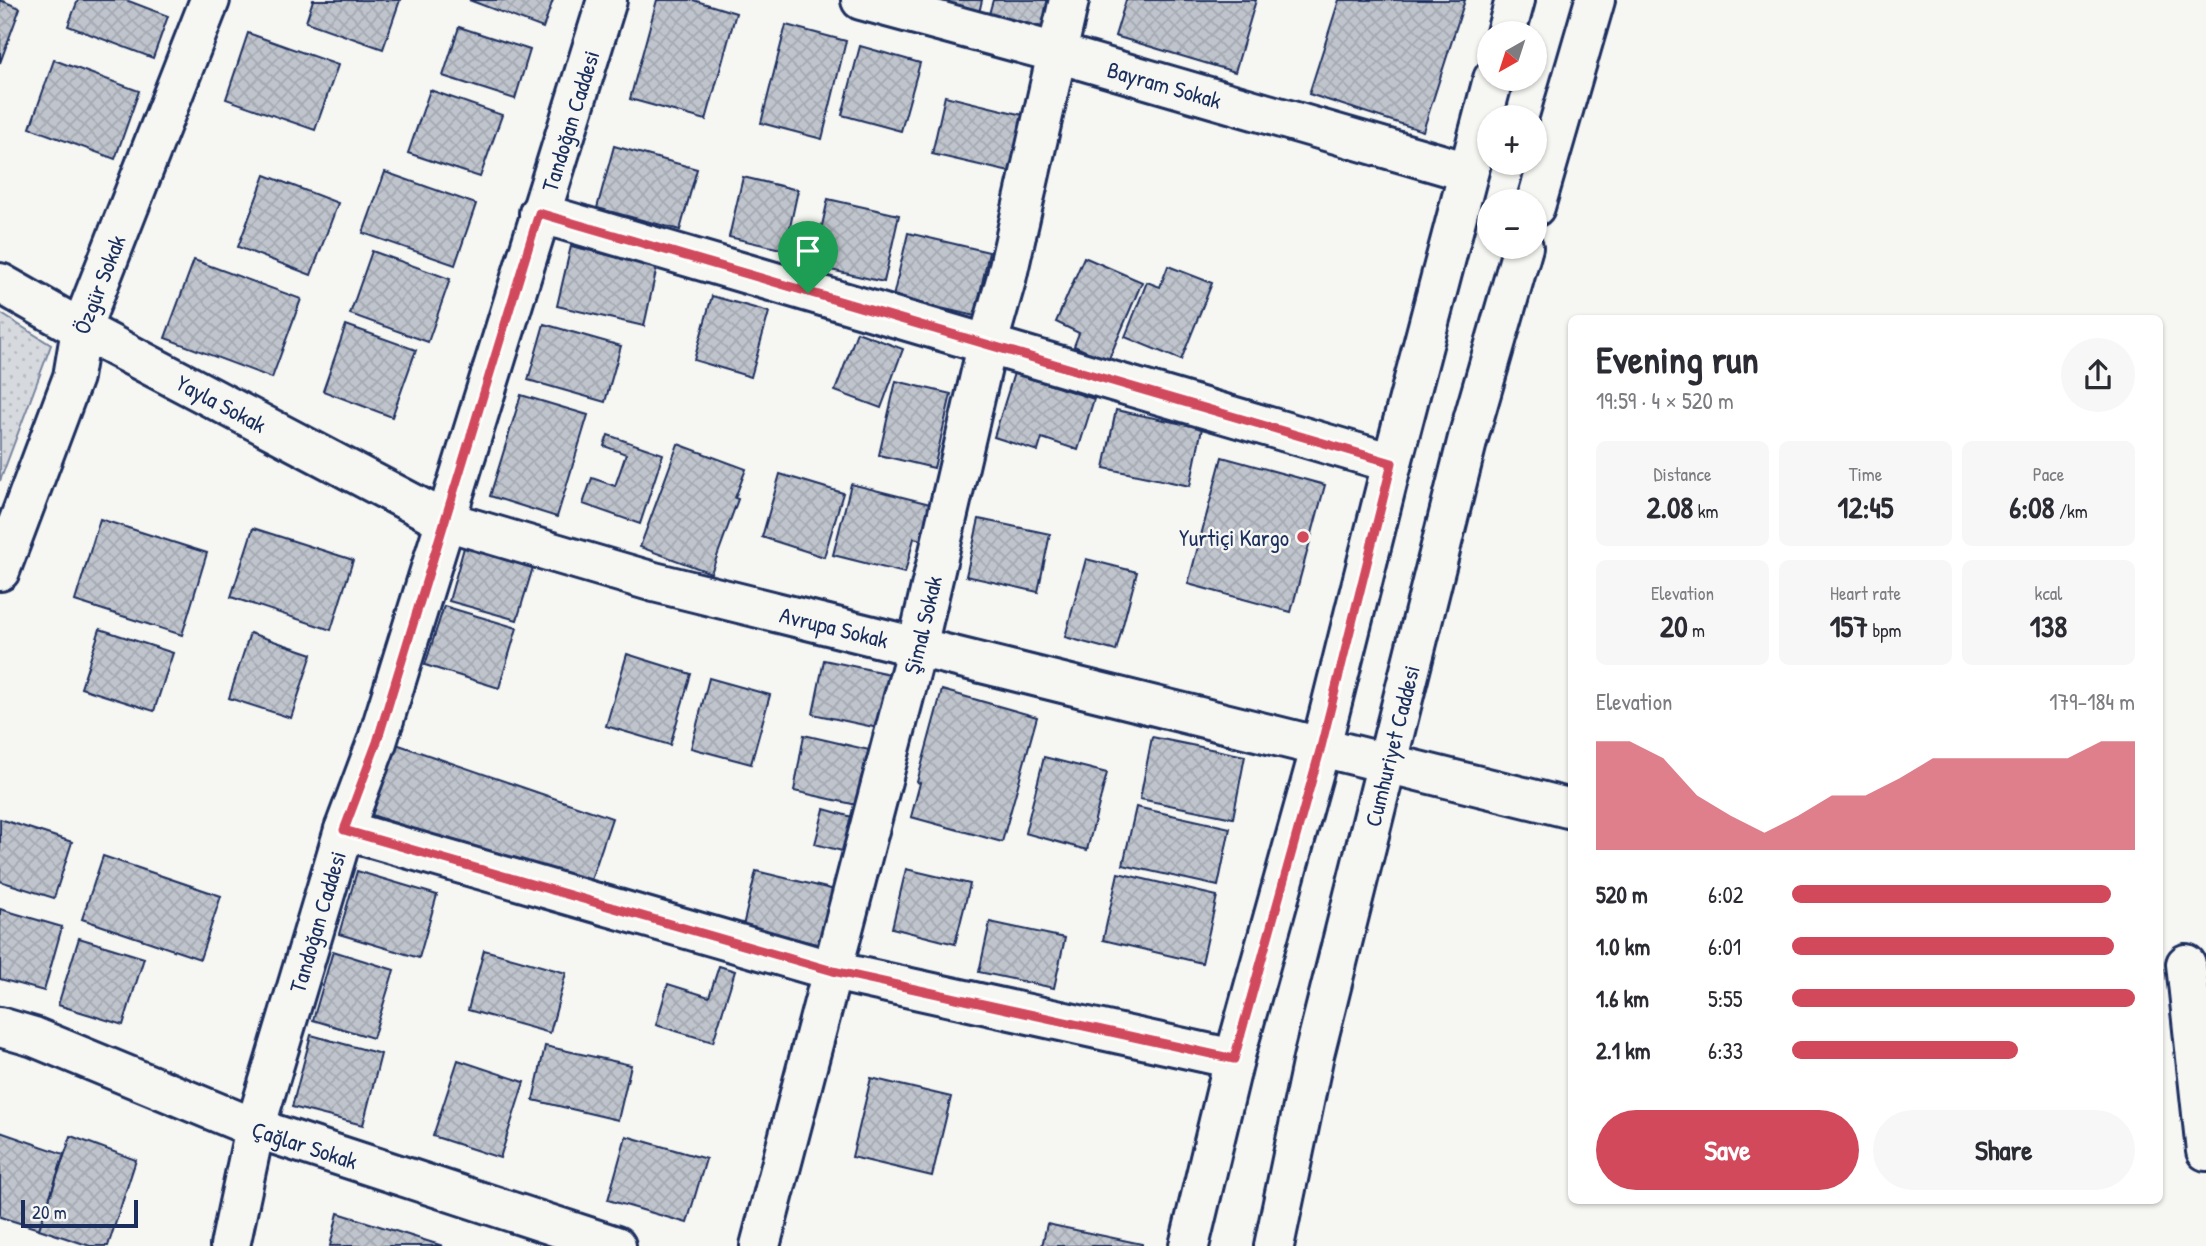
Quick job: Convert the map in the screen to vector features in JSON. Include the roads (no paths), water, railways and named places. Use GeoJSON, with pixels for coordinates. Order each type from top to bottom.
{"type":"FeatureCollection","features":[{"type":"Feature","properties":{"kind":"street","name":"Özgür Sokak"},"geometry":{"type":"LineString","coordinates":[[0,571],[72,377],[81,329],[210,0]]}},
{"type":"Feature","properties":{"kind":"street","name":"Tandoğan Caddesi"},"geometry":{"type":"LineString","coordinates":[[230,1246],[255,1128],[344,830],[377,742],[607,0]]}},
{"type":"Feature","properties":{"kind":"street","name":"Bayram Sokak"},"geometry":{"type":"LineString","coordinates":[[861,0],[1057,53],[1468,172]]}},
{"type":"Feature","properties":{"kind":"street","name":"Şimal Sokak"},"geometry":{"type":"LineString","coordinates":[[760,1246],[917,647],[987,346],[1006,280],[1069,0]]}},
{"type":"Feature","properties":{"kind":"street"},"geometry":{"type":"LineString","coordinates":[[1509,21],[1515,0]]}},
{"type":"Feature","properties":{"kind":"street"},"geometry":{"type":"LineString","coordinates":[[1540,189],[1595,0]]}},
{"type":"Feature","properties":{"kind":"street"},"geometry":{"type":"LineString","coordinates":[[1189,1246],[1234,1059],[1321,747],[1490,91]]}},
{"type":"Feature","properties":{"kind":"street"},"geometry":{"type":"LineString","coordinates":[[539,213],[1392,463]]}},
{"type":"Feature","properties":{"kind":"street","name":"Cumhuriyet Caddesi"},"geometry":{"type":"LineString","coordinates":[[1274,1246],[1313,1059],[1468,438],[1520,259]]}},
{"type":"Feature","properties":{"kind":"street","name":"Yayla Sokak"},"geometry":{"type":"LineString","coordinates":[[0,283],[81,329],[446,521]]}},
{"type":"Feature","properties":{"kind":"street","name":"Avrupa Sokak"},"geometry":{"type":"LineString","coordinates":[[446,521],[654,582],[1568,808]]}},
{"type":"Feature","properties":{"kind":"street"},"geometry":{"type":"LineString","coordinates":[[344,830],[833,971],[1234,1059]]}},
{"type":"Feature","properties":{"kind":"street"},"geometry":{"type":"LineString","coordinates":[[2184,964],[2206,1151]]}},
{"type":"Feature","properties":{"kind":"street","name":"Çağlar Sokak"},"geometry":{"type":"LineString","coordinates":[[0,1027],[34,1037],[255,1128],[616,1246]]}},
{"type":"Feature","properties":{"kind":"place","name":"Yurtiçi Kargo"},"geometry":{"type":"Point","coordinates":[1303,537]}}]}
